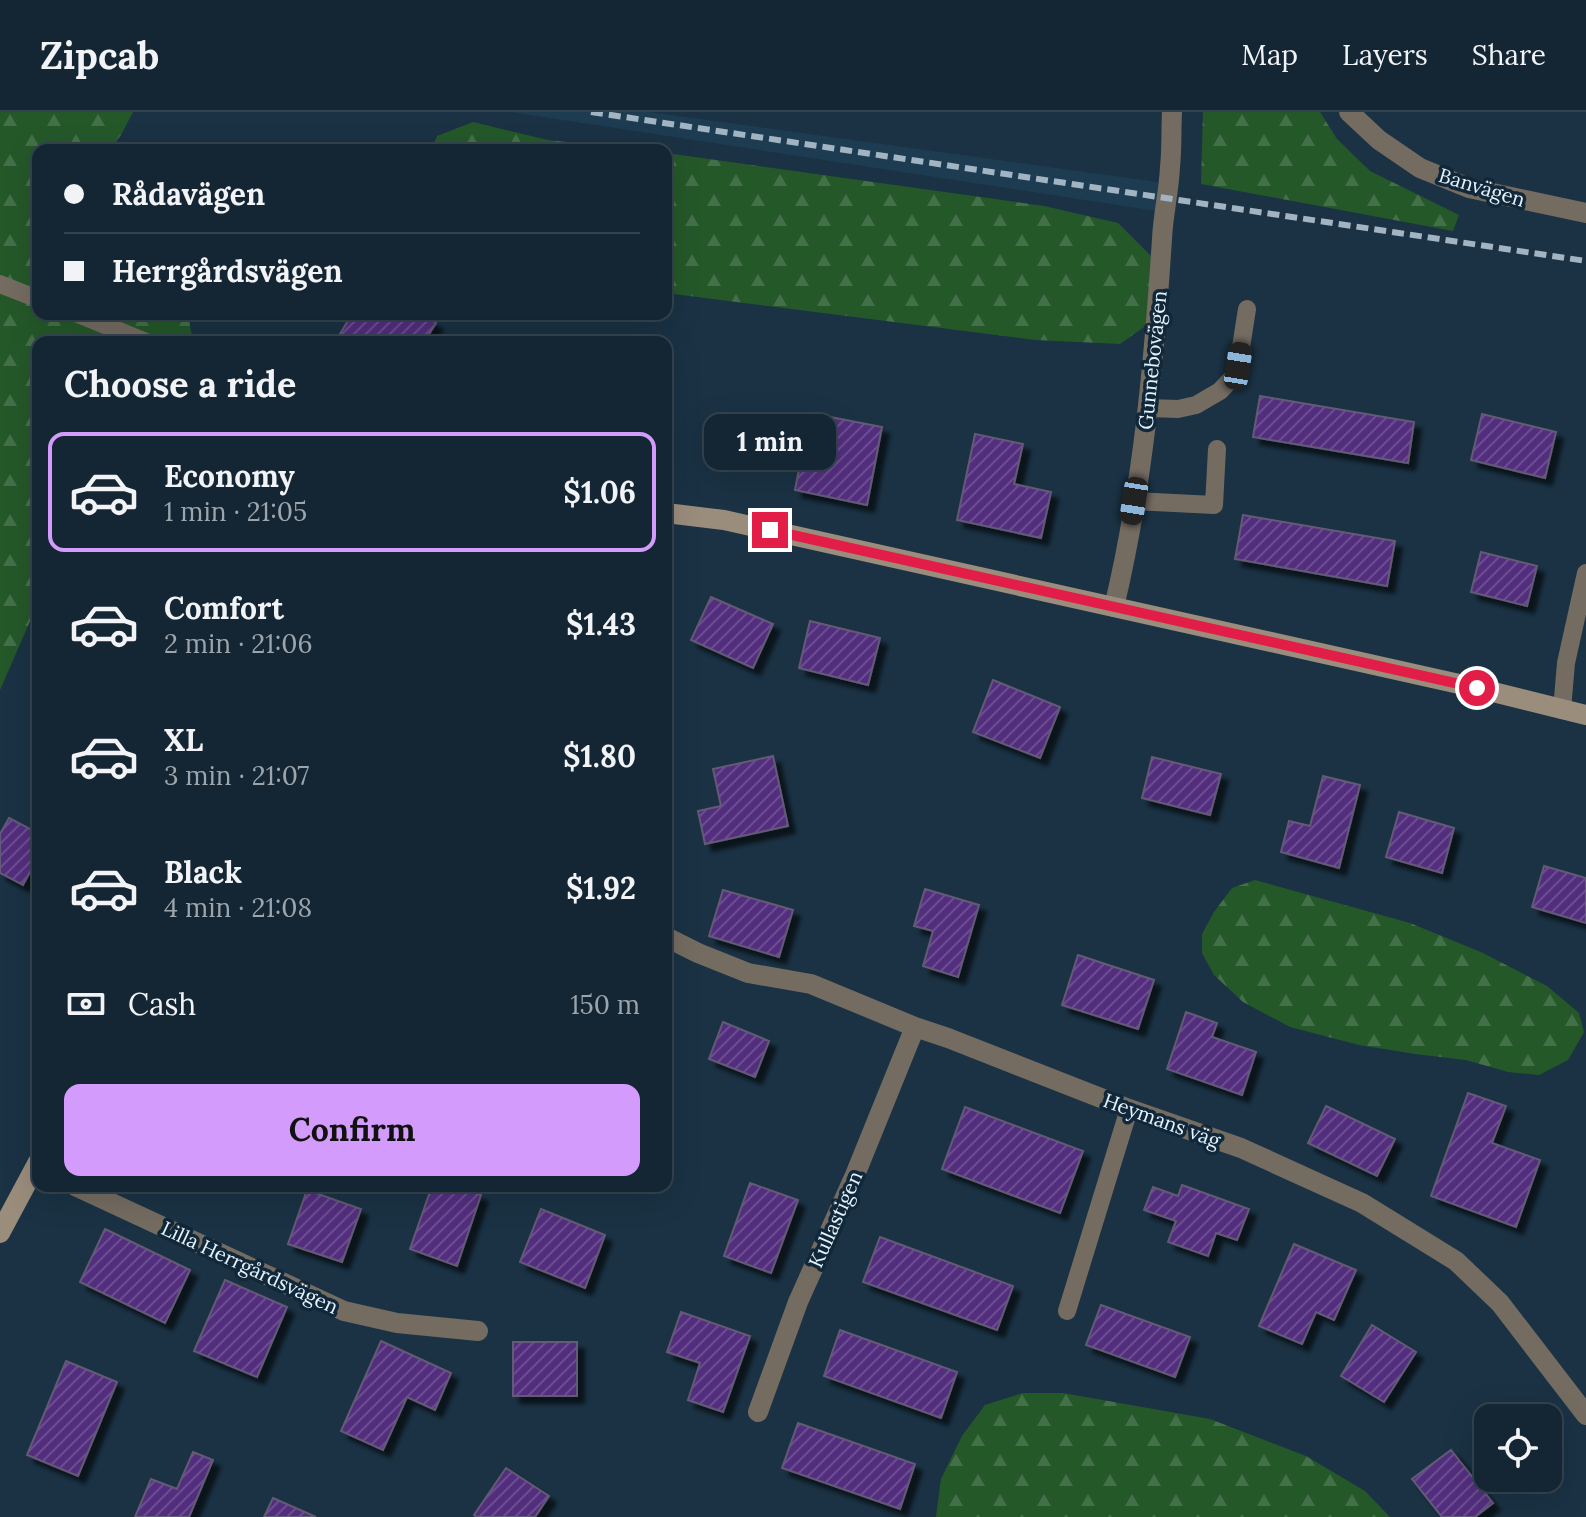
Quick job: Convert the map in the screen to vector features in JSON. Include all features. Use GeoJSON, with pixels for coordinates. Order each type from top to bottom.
{"type":"FeatureCollection","features":[{"type":"Feature","properties":{"kind":"street","name":"Gunnebovägen"},"geometry":{"type":"LineString","coordinates":[[1114,607],[1124,567],[1148,408],[1159,304],[1172,112]]}},
{"type":"Feature","properties":{"kind":"street","name":"Banvägen"},"geometry":{"type":"LineString","coordinates":[[1349,112],[1379,140],[1420,168],[1469,188],[1586,213]]}},
{"type":"Feature","properties":{"kind":"street"},"geometry":{"type":"LineString","coordinates":[[672,514],[724,520],[1586,715]]}},
{"type":"Feature","properties":{"kind":"street","name":"Heymans väg"},"geometry":{"type":"LineString","coordinates":[[672,940],[748,973],[811,984],[1129,1109],[1241,1148],[1362,1203],[1456,1261],[1500,1303],[1586,1415]]}},
{"type":"Feature","properties":{"kind":"street","name":"Kullastigen"},"geometry":{"type":"LineString","coordinates":[[758,1412],[798,1302],[855,1175],[915,1027]]}},
{"type":"Feature","properties":{"kind":"street"},"geometry":{"type":"LineString","coordinates":[[0,1233],[32,1175]]}},
{"type":"Feature","properties":{"kind":"street","name":"Lilla Herrgårdsvägen"},"geometry":{"type":"LineString","coordinates":[[88,1192],[344,1311],[397,1323],[478,1331]]}},
{"type":"Feature","properties":{"kind":"lane"},"geometry":{"type":"LineString","coordinates":[[0,284],[32,297]]}},
{"type":"Feature","properties":{"kind":"lane"},"geometry":{"type":"LineString","coordinates":[[1148,408],[1178,409],[1196,405],[1220,391],[1237,373],[1247,309]]}},
{"type":"Feature","properties":{"kind":"lane"},"geometry":{"type":"LineString","coordinates":[[93,320],[131,336]]}},
{"type":"Feature","properties":{"kind":"lane"},"geometry":{"type":"LineString","coordinates":[[1134,501],[1214,505],[1217,449]]}},
{"type":"Feature","properties":{"kind":"lane"},"geometry":{"type":"LineString","coordinates":[[1562,710],[1566,663],[1586,573]]}},
{"type":"Feature","properties":{"kind":"lane"},"geometry":{"type":"LineString","coordinates":[[1067,1311],[1129,1109]]}},
{"type":"Feature","properties":{"kind":"shaded area"},"geometry":{"type":"Polygon","coordinates":[[[511,112],[649,112],[1158,182],[1157,211],[511,112]]]}},
{"type":"Feature","properties":{"kind":"green space"},"geometry":{"type":"Polygon","coordinates":[[[0,112],[133,112],[114,144],[32,144],[32,320],[189,320],[192,336],[32,336],[32,617],[0,690],[0,112]]]}},
{"type":"Feature","properties":{"kind":"green space"},"geometry":{"type":"Polygon","coordinates":[[[1203,112],[1320,112],[1337,139],[1370,171],[1459,215],[1453,231],[1201,184],[1203,112]]]}},
{"type":"Feature","properties":{"kind":"green space"},"geometry":{"type":"Polygon","coordinates":[[[473,122],[548,140],[586,144],[434,144],[437,136],[473,122]]]}},
{"type":"Feature","properties":{"kind":"green space"},"geometry":{"type":"Polygon","coordinates":[[[672,154],[1044,206],[1118,223],[1153,258],[1155,302],[1144,327],[1120,344],[1036,340],[672,294],[672,154]]]}},
{"type":"Feature","properties":{"kind":"green space"},"geometry":{"type":"Polygon","coordinates":[[[1255,880],[1410,923],[1483,953],[1547,986],[1579,1013],[1584,1032],[1568,1060],[1539,1075],[1508,1072],[1466,1060],[1359,1045],[1290,1027],[1243,1002],[1214,975],[1202,953],[1202,934],[1214,912],[1232,888],[1255,880]]]}},
{"type":"Feature","properties":{"kind":"green space"},"geometry":{"type":"Polygon","coordinates":[[[1023,1393],[1063,1393],[1210,1419],[1306,1456],[1365,1491],[1390,1517],[936,1517],[941,1479],[962,1436],[985,1405],[1023,1393]]]}},
{"type":"Feature","properties":{"kind":"building"},"geometry":{"type":"Polygon","coordinates":[[[348,320],[431,320],[436,323],[428,336],[340,334],[348,320]]]}},
{"type":"Feature","properties":{"kind":"building"},"geometry":{"type":"Polygon","coordinates":[[[1260,396],[1414,422],[1408,463],[1253,437],[1260,396]]]}},
{"type":"Feature","properties":{"kind":"building"},"geometry":{"type":"Polygon","coordinates":[[[810,413],[882,427],[867,505],[795,490],[810,413]]]}},
{"type":"Feature","properties":{"kind":"building"},"geometry":{"type":"Polygon","coordinates":[[[1482,414],[1556,432],[1545,478],[1471,460],[1482,414]]]}},
{"type":"Feature","properties":{"kind":"building"},"geometry":{"type":"Polygon","coordinates":[[[975,434],[1023,444],[1014,484],[1051,492],[1041,538],[957,520],[975,434]]]}},
{"type":"Feature","properties":{"kind":"building"},"geometry":{"type":"Polygon","coordinates":[[[1243,515],[1395,541],[1387,586],[1235,559],[1243,515]]]}},
{"type":"Feature","properties":{"kind":"building"},"geometry":{"type":"Polygon","coordinates":[[[1481,552],[1537,566],[1527,606],[1471,592],[1481,552]]]}},
{"type":"Feature","properties":{"kind":"building"},"geometry":{"type":"Polygon","coordinates":[[[711,597],[773,624],[753,668],[691,640],[711,597]]]}},
{"type":"Feature","properties":{"kind":"building"},"geometry":{"type":"Polygon","coordinates":[[[810,621],[880,638],[868,685],[799,668],[810,621]]]}},
{"type":"Feature","properties":{"kind":"building"},"geometry":{"type":"Polygon","coordinates":[[[993,680],[1060,707],[1040,758],[973,732],[993,680]]]}},
{"type":"Feature","properties":{"kind":"building"},"geometry":{"type":"Polygon","coordinates":[[[773,756],[788,826],[705,844],[698,811],[721,806],[713,769],[773,756]]]}},
{"type":"Feature","properties":{"kind":"building"},"geometry":{"type":"Polygon","coordinates":[[[1152,757],[1221,774],[1210,815],[1142,798],[1152,757]]]}},
{"type":"Feature","properties":{"kind":"building"},"geometry":{"type":"Polygon","coordinates":[[[1323,776],[1360,785],[1339,868],[1281,852],[1289,821],[1310,826],[1323,776]]]}},
{"type":"Feature","properties":{"kind":"building"},"geometry":{"type":"Polygon","coordinates":[[[1399,812],[1454,828],[1442,873],[1386,857],[1399,812]]]}},
{"type":"Feature","properties":{"kind":"building"},"geometry":{"type":"Polygon","coordinates":[[[9,818],[32,830],[32,868],[23,885],[0,873],[0,834],[9,818]]]}},
{"type":"Feature","properties":{"kind":"building"},"geometry":{"type":"Polygon","coordinates":[[[1544,866],[1586,878],[1586,923],[1532,907],[1544,866]]]}},
{"type":"Feature","properties":{"kind":"building"},"geometry":{"type":"Polygon","coordinates":[[[925,889],[979,905],[958,977],[923,966],[933,931],[914,926],[925,889]]]}},
{"type":"Feature","properties":{"kind":"building"},"geometry":{"type":"Polygon","coordinates":[[[723,890],[793,910],[779,957],[709,936],[723,890]]]}},
{"type":"Feature","properties":{"kind":"building"},"geometry":{"type":"Polygon","coordinates":[[[1078,955],[1154,980],[1138,1029],[1062,1005],[1078,955]]]}},
{"type":"Feature","properties":{"kind":"building"},"geometry":{"type":"Polygon","coordinates":[[[1186,1012],[1217,1023],[1212,1037],[1256,1052],[1242,1095],[1167,1069],[1186,1012]]]}},
{"type":"Feature","properties":{"kind":"building"},"geometry":{"type":"Polygon","coordinates":[[[723,1022],[769,1041],[755,1077],[709,1059],[723,1022]]]}},
{"type":"Feature","properties":{"kind":"building"},"geometry":{"type":"Polygon","coordinates":[[[1468,1093],[1506,1106],[1492,1143],[1540,1160],[1516,1227],[1431,1196],[1468,1093]]]}},
{"type":"Feature","properties":{"kind":"building"},"geometry":{"type":"Polygon","coordinates":[[[1326,1106],[1395,1139],[1377,1176],[1308,1143],[1326,1106]]]}},
{"type":"Feature","properties":{"kind":"building"},"geometry":{"type":"Polygon","coordinates":[[[965,1107],[1083,1151],[1060,1213],[942,1169],[965,1107]]]}},
{"type":"Feature","properties":{"kind":"building"},"geometry":{"type":"Polygon","coordinates":[[[750,1183],[798,1200],[771,1273],[724,1256],[750,1183]]]}},
{"type":"Feature","properties":{"kind":"building"},"geometry":{"type":"Polygon","coordinates":[[[1182,1185],[1249,1209],[1237,1240],[1216,1233],[1208,1256],[1168,1242],[1176,1221],[1144,1210],[1153,1187],[1178,1196],[1182,1185]]]}},
{"type":"Feature","properties":{"kind":"building"},"geometry":{"type":"Polygon","coordinates":[[[306,1192],[361,1209],[342,1262],[288,1244],[306,1192]]]}},
{"type":"Feature","properties":{"kind":"building"},"geometry":{"type":"Polygon","coordinates":[[[430,1192],[472,1192],[481,1195],[457,1266],[410,1249],[430,1192]]]}},
{"type":"Feature","properties":{"kind":"building"},"geometry":{"type":"Polygon","coordinates":[[[541,1209],[605,1235],[585,1288],[520,1262],[541,1209]]]}},
{"type":"Feature","properties":{"kind":"building"},"geometry":{"type":"Polygon","coordinates":[[[105,1229],[190,1270],[165,1323],[80,1282],[105,1229]]]}},
{"type":"Feature","properties":{"kind":"building"},"geometry":{"type":"Polygon","coordinates":[[[880,1237],[1013,1286],[997,1330],[863,1282],[880,1237]]]}},
{"type":"Feature","properties":{"kind":"building"},"geometry":{"type":"Polygon","coordinates":[[[1294,1244],[1356,1270],[1334,1320],[1316,1312],[1302,1344],[1259,1326],[1294,1244]]]}},
{"type":"Feature","properties":{"kind":"building"},"geometry":{"type":"Polygon","coordinates":[[[225,1280],[287,1307],[257,1377],[194,1351],[225,1280]]]}},
{"type":"Feature","properties":{"kind":"building"},"geometry":{"type":"Polygon","coordinates":[[[1101,1305],[1190,1337],[1175,1377],[1086,1345],[1101,1305]]]}},
{"type":"Feature","properties":{"kind":"building"},"geometry":{"type":"Polygon","coordinates":[[[681,1312],[750,1336],[723,1412],[688,1400],[700,1363],[667,1352],[681,1312]]]}},
{"type":"Feature","properties":{"kind":"building"},"geometry":{"type":"Polygon","coordinates":[[[1372,1325],[1416,1352],[1384,1402],[1341,1376],[1372,1325]]]}},
{"type":"Feature","properties":{"kind":"building"},"geometry":{"type":"Polygon","coordinates":[[[840,1330],[957,1372],[941,1418],[824,1376],[840,1330]]]}},
{"type":"Feature","properties":{"kind":"building"},"geometry":{"type":"Polygon","coordinates":[[[381,1341],[451,1373],[435,1410],[407,1397],[383,1450],[341,1431],[381,1341]]]}},
{"type":"Feature","properties":{"kind":"building"},"geometry":{"type":"Polygon","coordinates":[[[513,1342],[577,1342],[577,1396],[513,1396],[513,1342]]]}},
{"type":"Feature","properties":{"kind":"building"},"geometry":{"type":"Polygon","coordinates":[[[66,1361],[117,1382],[78,1476],[27,1455],[66,1361]]]}},
{"type":"Feature","properties":{"kind":"building"},"geometry":{"type":"Polygon","coordinates":[[[798,1423],[915,1464],[900,1509],[782,1468],[798,1423]]]}},
{"type":"Feature","properties":{"kind":"building"},"geometry":{"type":"Polygon","coordinates":[[[1451,1450],[1474,1479],[1474,1492],[1484,1492],[1493,1503],[1475,1517],[1442,1517],[1412,1479],[1451,1450]]]}},
{"type":"Feature","properties":{"kind":"building"},"geometry":{"type":"Polygon","coordinates":[[[193,1452],[213,1460],[189,1517],[135,1517],[151,1479],[177,1489],[193,1452]]]}},
{"type":"Feature","properties":{"kind":"building"},"geometry":{"type":"Polygon","coordinates":[[[506,1468],[549,1496],[535,1517],[477,1517],[474,1515],[506,1468]]]}},
{"type":"Feature","properties":{"kind":"building"},"geometry":{"type":"Polygon","coordinates":[[[273,1498],[316,1517],[264,1517],[273,1498]]]}},
{"type":"Feature","properties":{"kind":"railway"},"geometry":{"type":"LineString","coordinates":[[591,112],[1586,261]]}},
{"type":"Feature","properties":{"kind":"route"},"geometry":{"type":"LineString","coordinates":[[770,530],[1477,688]]}}]}
